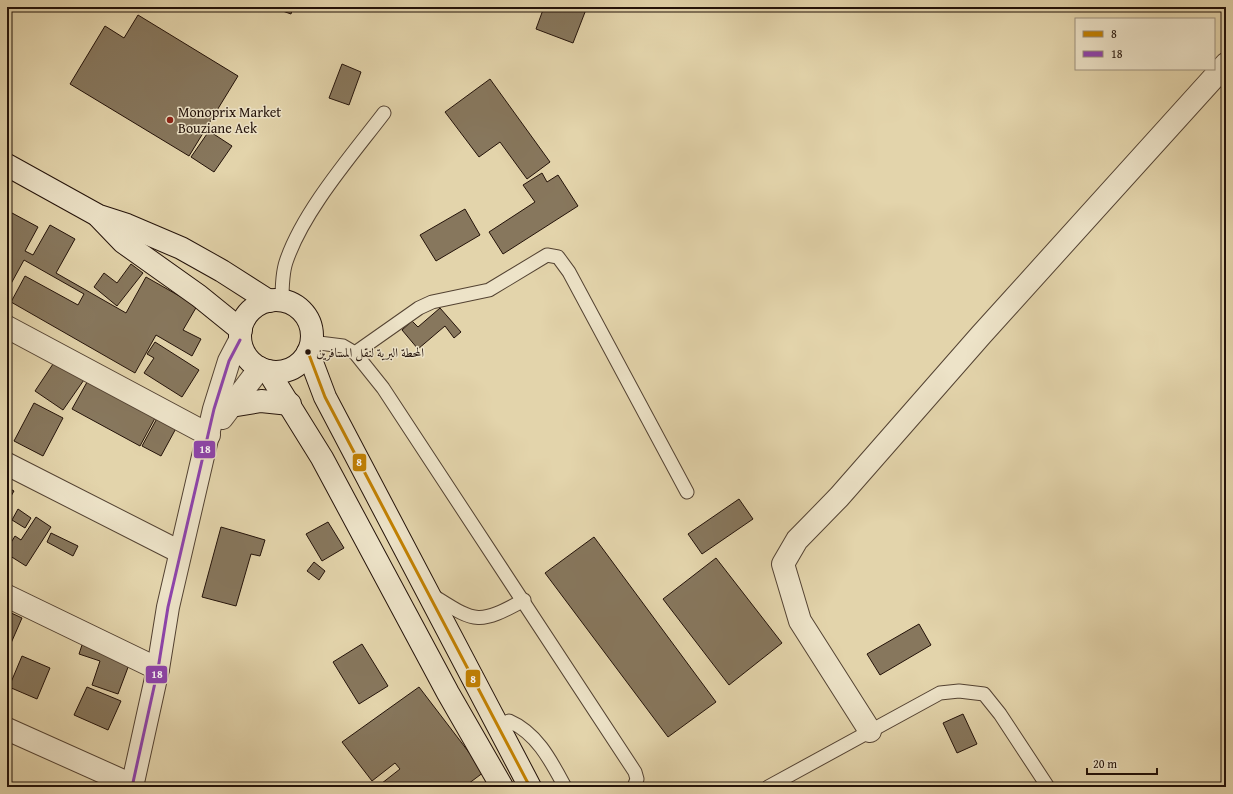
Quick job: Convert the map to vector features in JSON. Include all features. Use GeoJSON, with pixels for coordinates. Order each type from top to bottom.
{"type":"FeatureCollection","features":[{"type":"Feature","properties":{"kind":"street"},"geometry":{"type":"LineString","coordinates":[[870,731],[800,621],[783,564],[797,540],[839,497],[981,335],[1226,64]]}},
{"type":"Feature","properties":{"kind":"street"},"geometry":{"type":"LineString","coordinates":[[7,165],[99,216],[127,224],[181,248],[276,301],[291,304],[305,316],[312,333],[310,347],[325,397],[530,787]]}},
{"type":"Feature","properties":{"kind":"street"},"geometry":{"type":"LineString","coordinates":[[99,216],[123,242],[199,296],[241,335],[247,356],[264,370],[290,404],[322,458],[448,693],[502,787]]}},
{"type":"Feature","properties":{"kind":"street"},"geometry":{"type":"LineString","coordinates":[[7,729],[132,786],[158,669],[168,607],[180,552],[221,382],[233,350],[241,335],[244,320],[250,311],[259,305],[276,301]]}},
{"type":"Feature","properties":{"kind":"street"},"geometry":{"type":"LineString","coordinates":[[7,327],[209,435]]}},
{"type":"Feature","properties":{"kind":"street"},"geometry":{"type":"LineString","coordinates":[[264,370],[277,372],[296,366],[310,347]]}},
{"type":"Feature","properties":{"kind":"street"},"geometry":{"type":"LineString","coordinates":[[209,435],[231,406],[264,370]]}},
{"type":"Feature","properties":{"kind":"street"},"geometry":{"type":"LineString","coordinates":[[231,406],[261,401],[290,404]]}},
{"type":"Feature","properties":{"kind":"street"},"geometry":{"type":"LineString","coordinates":[[7,464],[180,552]]}},
{"type":"Feature","properties":{"kind":"street"},"geometry":{"type":"LineString","coordinates":[[7,596],[158,669]]}},
{"type":"Feature","properties":{"kind":"lane"},"geometry":{"type":"LineString","coordinates":[[276,301],[282,283],[286,262],[301,229],[330,184],[384,113]]}},
{"type":"Feature","properties":{"kind":"lane"},"geometry":{"type":"LineString","coordinates":[[355,353],[409,314],[432,302],[489,290],[547,255],[558,257],[569,272],[687,492]]}},
{"type":"Feature","properties":{"kind":"lane"},"geometry":{"type":"LineString","coordinates":[[310,347],[343,346],[355,353],[383,388],[524,600],[635,772],[637,779],[634,787]]}},
{"type":"Feature","properties":{"kind":"lane"},"geometry":{"type":"LineString","coordinates":[[426,591],[471,617],[484,618],[495,616],[524,600]]}},
{"type":"Feature","properties":{"kind":"lane"},"geometry":{"type":"LineString","coordinates":[[768,787],[940,693],[959,691],[984,694],[1000,714],[1048,787]]}},
{"type":"Feature","properties":{"kind":"lane"},"geometry":{"type":"LineString","coordinates":[[498,726],[509,721],[527,731],[539,743],[565,787]]}},
{"type":"Feature","properties":{"kind":"building"},"geometry":{"type":"Polygon","coordinates":[[[278,7],[293,7],[291,14],[277,9],[278,7]]]}},
{"type":"Feature","properties":{"kind":"building"},"geometry":{"type":"Polygon","coordinates":[[[544,7],[587,7],[573,43],[536,29],[544,7]]]}},
{"type":"Feature","properties":{"kind":"building","name":"Monoprix Market Bouziane Aek"},"geometry":{"type":"Polygon","coordinates":[[[138,15],[238,76],[189,156],[70,84],[105,26],[124,38],[138,15]]]}},
{"type":"Feature","properties":{"kind":"building"},"geometry":{"type":"Polygon","coordinates":[[[342,64],[361,72],[349,105],[329,98],[342,64]]]}},
{"type":"Feature","properties":{"kind":"building"},"geometry":{"type":"Polygon","coordinates":[[[490,79],[550,162],[527,179],[500,142],[479,157],[445,112],[490,79]]]}},
{"type":"Feature","properties":{"kind":"building"},"geometry":{"type":"Polygon","coordinates":[[[209,131],[232,146],[214,172],[191,157],[209,131]]]}},
{"type":"Feature","properties":{"kind":"building"},"geometry":{"type":"Polygon","coordinates":[[[542,173],[547,182],[558,175],[578,206],[503,254],[489,232],[535,202],[523,185],[542,173]]]}},
{"type":"Feature","properties":{"kind":"building"},"geometry":{"type":"Polygon","coordinates":[[[465,209],[480,235],[436,261],[420,235],[465,209]]]}},
{"type":"Feature","properties":{"kind":"building"},"geometry":{"type":"Polygon","coordinates":[[[12,213],[38,227],[25,251],[33,255],[50,225],[75,239],[56,273],[126,313],[146,277],[197,306],[183,330],[201,339],[192,356],[156,335],[135,373],[11,302],[25,276],[78,305],[84,294],[24,260],[7,291],[7,222],[12,213]]]}},
{"type":"Feature","properties":{"kind":"building"},"geometry":{"type":"Polygon","coordinates":[[[131,264],[143,273],[117,306],[94,287],[104,273],[117,283],[131,264]]]}},
{"type":"Feature","properties":{"kind":"building"},"geometry":{"type":"Polygon","coordinates":[[[440,308],[461,332],[454,338],[445,326],[418,349],[402,330],[412,321],[418,327],[440,308]]]}},
{"type":"Feature","properties":{"kind":"building"},"geometry":{"type":"Polygon","coordinates":[[[155,342],[199,370],[182,397],[144,373],[154,358],[147,354],[155,342]]]}},
{"type":"Feature","properties":{"kind":"building"},"geometry":{"type":"Polygon","coordinates":[[[57,358],[86,377],[63,410],[35,391],[57,358]]]}},
{"type":"Feature","properties":{"kind":"building"},"geometry":{"type":"Polygon","coordinates":[[[91,375],[161,407],[140,446],[72,409],[91,375]]]}},
{"type":"Feature","properties":{"kind":"building"},"geometry":{"type":"Polygon","coordinates":[[[34,403],[63,418],[43,456],[14,441],[34,403]]]}},
{"type":"Feature","properties":{"kind":"building"},"geometry":{"type":"Polygon","coordinates":[[[161,411],[180,421],[161,456],[142,446],[161,411]]]}},
{"type":"Feature","properties":{"kind":"building"},"geometry":{"type":"Polygon","coordinates":[[[7,487],[14,491],[7,503],[7,487]]]}},
{"type":"Feature","properties":{"kind":"building"},"geometry":{"type":"Polygon","coordinates":[[[739,499],[753,519],[702,554],[688,534],[739,499]]]}},
{"type":"Feature","properties":{"kind":"building"},"geometry":{"type":"Polygon","coordinates":[[[18,509],[31,518],[25,528],[12,520],[18,509]]]}},
{"type":"Feature","properties":{"kind":"building"},"geometry":{"type":"Polygon","coordinates":[[[36,517],[51,527],[26,566],[7,554],[7,549],[15,536],[21,540],[36,517]]]}},
{"type":"Feature","properties":{"kind":"building"},"geometry":{"type":"Polygon","coordinates":[[[328,522],[344,548],[322,561],[306,534],[328,522]]]}},
{"type":"Feature","properties":{"kind":"building"},"geometry":{"type":"Polygon","coordinates":[[[221,527],[265,540],[260,556],[251,554],[236,606],[202,597],[221,527]]]}},
{"type":"Feature","properties":{"kind":"building"},"geometry":{"type":"Polygon","coordinates":[[[51,533],[78,546],[73,556],[47,542],[51,533]]]}},
{"type":"Feature","properties":{"kind":"building"},"geometry":{"type":"Polygon","coordinates":[[[594,537],[716,702],[668,737],[545,573],[594,537]]]}},
{"type":"Feature","properties":{"kind":"building"},"geometry":{"type":"Polygon","coordinates":[[[716,558],[782,643],[729,685],[663,599],[716,558]]]}},
{"type":"Feature","properties":{"kind":"building"},"geometry":{"type":"Polygon","coordinates":[[[314,562],[325,571],[319,580],[307,571],[314,562]]]}},
{"type":"Feature","properties":{"kind":"building"},"geometry":{"type":"Polygon","coordinates":[[[7,611],[22,618],[8,650],[7,650],[7,611]]]}},
{"type":"Feature","properties":{"kind":"building"},"geometry":{"type":"Polygon","coordinates":[[[919,624],[931,645],[880,675],[867,654],[919,624]]]}},
{"type":"Feature","properties":{"kind":"building"},"geometry":{"type":"Polygon","coordinates":[[[362,644],[388,686],[359,704],[333,662],[362,644]]]}},
{"type":"Feature","properties":{"kind":"building"},"geometry":{"type":"Polygon","coordinates":[[[82,645],[130,662],[118,694],[92,685],[100,661],[79,654],[82,645]]]}},
{"type":"Feature","properties":{"kind":"building"},"geometry":{"type":"Polygon","coordinates":[[[22,656],[50,668],[37,699],[9,687],[22,656]]]}},
{"type":"Feature","properties":{"kind":"building"},"geometry":{"type":"Polygon","coordinates":[[[87,687],[121,701],[108,730],[74,715],[87,687]]]}},
{"type":"Feature","properties":{"kind":"building"},"geometry":{"type":"Polygon","coordinates":[[[419,687],[484,772],[464,787],[377,787],[400,769],[395,763],[372,781],[342,742],[419,687]]]}},
{"type":"Feature","properties":{"kind":"building"},"geometry":{"type":"Polygon","coordinates":[[[963,714],[977,744],[957,753],[943,723],[963,714]]]}},
{"type":"Feature","properties":{"kind":"transit line","name":"18"},"geometry":{"type":"LineString","coordinates":[[132,787],[158,669],[168,607],[214,409],[229,361],[240,340]]}},
{"type":"Feature","properties":{"kind":"transit line","name":"8"},"geometry":{"type":"LineString","coordinates":[[308,352],[325,397],[530,787]]}},
{"type":"Feature","properties":{"kind":"place","name":"Monoprix Market Bouziane Aek"},"geometry":{"type":"Point","coordinates":[170,120]}},
{"type":"Feature","properties":{"kind":"place","name":"المحطة البرية لنقل المسافرين"},"geometry":{"type":"Point","coordinates":[308,352]}}]}
